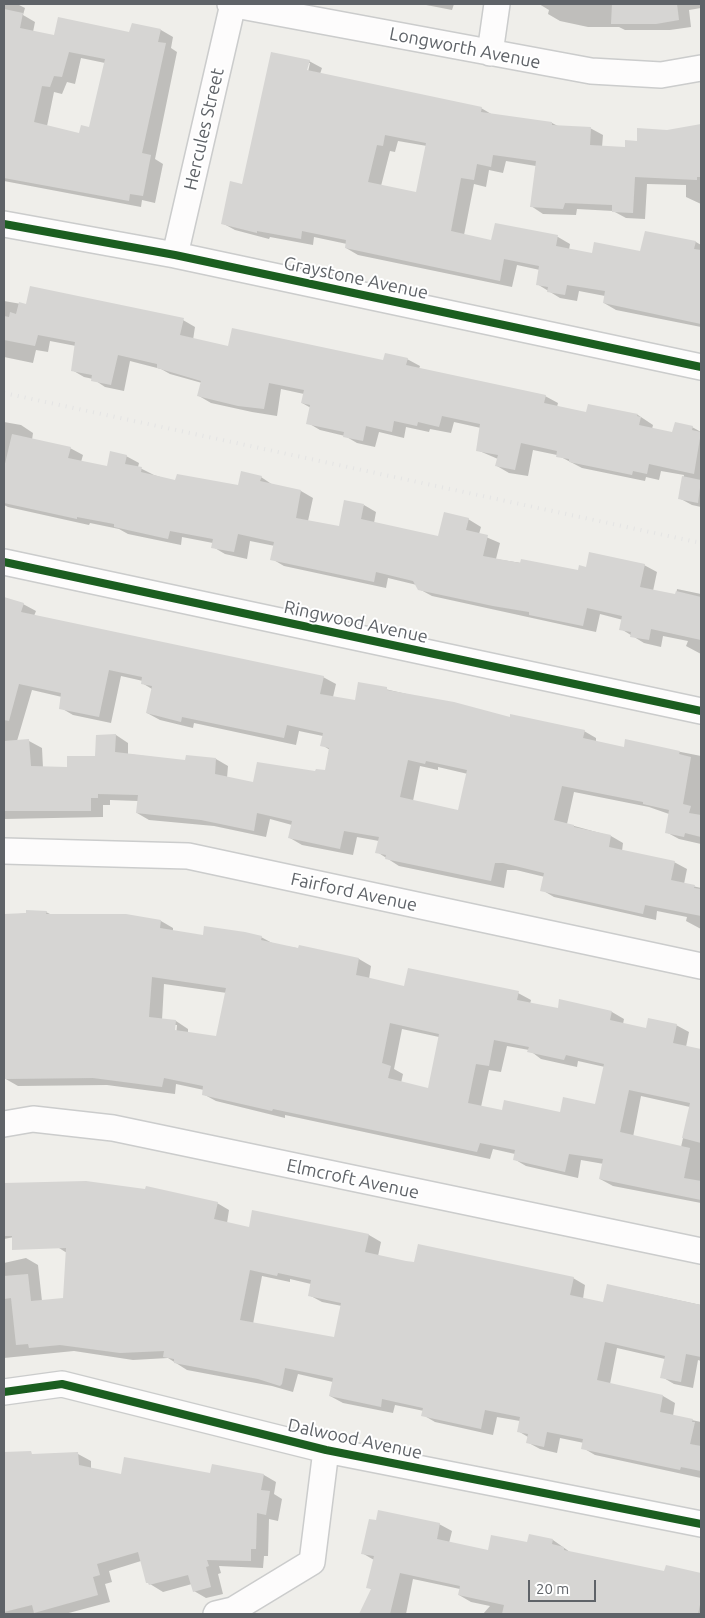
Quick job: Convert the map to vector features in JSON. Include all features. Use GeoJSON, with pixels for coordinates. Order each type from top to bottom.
{"type":"FeatureCollection","features":[{"type":"Feature","properties":{"kind":"street","name":"Longworth Avenue"},"geometry":{"type":"LineString","coordinates":[[232,4],[591,71],[661,75],[701,68]]}},
{"type":"Feature","properties":{"kind":"street","name":"Hercules Street"},"geometry":{"type":"LineString","coordinates":[[175,255],[232,4]]}},
{"type":"Feature","properties":{"kind":"street"},"geometry":{"type":"LineString","coordinates":[[490,53],[498,4]]}},
{"type":"Feature","properties":{"kind":"street","name":"Graystone Avenue"},"geometry":{"type":"LineString","coordinates":[[4,224],[175,255],[701,367]]}},
{"type":"Feature","properties":{"kind":"street","name":"Ringwood Avenue"},"geometry":{"type":"LineString","coordinates":[[4,562],[701,711]]}},
{"type":"Feature","properties":{"kind":"street","name":"Fairford Avenue"},"geometry":{"type":"LineString","coordinates":[[4,851],[188,856],[701,966]]}},
{"type":"Feature","properties":{"kind":"street","name":"Elmcroft Avenue"},"geometry":{"type":"LineString","coordinates":[[4,1124],[33,1119],[113,1128],[701,1251]]}},
{"type":"Feature","properties":{"kind":"street","name":"Dalwood Avenue"},"geometry":{"type":"LineString","coordinates":[[4,1392],[62,1384],[326,1450],[701,1524]]}},
{"type":"Feature","properties":{"kind":"street"},"geometry":{"type":"LineString","coordinates":[[216,1614],[233,1610],[312,1562],[326,1450]]}},
{"type":"Feature","properties":{"kind":"building"},"geometry":{"type":"Polygon","coordinates":[[[612,4],[677,4],[679,20],[656,24],[611,24],[612,4]]]}},
{"type":"Feature","properties":{"kind":"building"},"geometry":{"type":"Polygon","coordinates":[[[4,9],[23,13],[20,28],[54,35],[58,17],[129,32],[132,23],[161,29],[158,42],[166,43],[142,153],[151,155],[143,196],[130,194],[129,201],[4,178],[4,9]],[[69,52],[62,77],[54,76],[50,87],[42,86],[34,122],[79,133],[81,125],[89,127],[105,59],[69,52]]]}},
{"type":"Feature","properties":{"kind":"building"},"geometry":{"type":"Polygon","coordinates":[[[271,52],[310,60],[307,70],[482,107],[481,112],[552,122],[552,125],[591,127],[590,145],[625,147],[625,140],[637,141],[637,128],[667,130],[701,124],[701,177],[697,177],[697,180],[635,177],[633,213],[612,212],[612,205],[565,203],[563,209],[530,207],[536,161],[493,155],[491,167],[477,164],[474,180],[461,178],[451,231],[491,240],[495,223],[558,235],[556,246],[592,253],[594,242],[640,251],[645,231],[696,241],[694,249],[701,250],[701,324],[603,303],[605,291],[567,285],[565,295],[547,292],[548,287],[536,285],[539,266],[504,259],[500,281],[345,248],[346,240],[302,231],[301,239],[257,231],[257,233],[221,224],[230,181],[242,184],[271,52]],[[385,135],[383,146],[377,145],[368,182],[416,192],[426,143],[385,135]]]}},
{"type":"Feature","properties":{"kind":"building"},"geometry":{"type":"Polygon","coordinates":[[[30,286],[184,318],[180,335],[228,346],[232,328],[383,360],[385,353],[408,358],[406,365],[546,395],[544,403],[586,412],[588,404],[638,414],[637,416],[641,417],[639,425],[672,432],[675,422],[693,426],[692,430],[701,432],[694,474],[649,464],[647,474],[633,471],[632,475],[569,462],[569,459],[556,457],[557,451],[521,443],[515,470],[495,466],[498,455],[476,451],[480,424],[442,416],[439,427],[418,422],[417,426],[394,421],[392,432],[366,426],[363,441],[343,437],[344,432],[306,424],[310,405],[301,403],[304,390],[269,383],[264,409],[238,406],[197,396],[201,381],[157,368],[157,364],[118,355],[111,385],[91,381],[92,375],[71,371],[75,342],[38,335],[35,346],[4,340],[4,316],[9,317],[10,312],[16,314],[19,302],[26,304],[30,286]]]}},
{"type":"Feature","properties":{"kind":"building"},"geometry":{"type":"Polygon","coordinates":[[[12,434],[71,447],[68,458],[107,466],[110,451],[127,455],[125,464],[142,467],[141,472],[175,480],[177,474],[238,485],[241,471],[262,476],[260,481],[301,490],[296,518],[339,526],[344,500],[364,504],[361,519],[438,536],[444,512],[469,518],[466,530],[488,535],[483,556],[520,563],[521,559],[578,570],[579,565],[586,567],[589,552],[645,564],[640,587],[675,594],[676,591],[701,597],[701,640],[651,629],[649,640],[630,637],[631,632],[619,630],[622,616],[587,608],[583,626],[529,615],[529,612],[418,590],[413,581],[376,572],[374,582],[270,560],[274,542],[238,534],[234,552],[211,548],[213,539],[170,531],[168,539],[114,527],[114,524],[77,517],[77,519],[4,503],[4,468],[12,434]]]}},
{"type":"Feature","properties":{"kind":"building"},"geometry":{"type":"Polygon","coordinates":[[[682,476],[701,480],[698,503],[678,499],[682,476]]]}},
{"type":"Feature","properties":{"kind":"building"},"geometry":{"type":"Polygon","coordinates":[[[4,597],[24,603],[21,612],[324,676],[320,694],[355,700],[358,682],[387,687],[387,690],[454,702],[510,717],[510,714],[585,730],[583,738],[624,747],[625,739],[680,751],[679,754],[691,757],[683,804],[691,806],[689,813],[701,815],[701,837],[685,833],[684,837],[665,833],[669,810],[643,804],[643,802],[562,786],[554,820],[574,825],[574,827],[611,835],[609,847],[675,861],[671,880],[695,885],[694,888],[701,889],[701,916],[645,905],[643,914],[540,891],[544,873],[503,863],[495,863],[491,881],[385,859],[386,855],[375,853],[379,837],[344,831],[340,849],[288,838],[292,821],[257,813],[254,831],[201,820],[136,813],[138,795],[98,794],[98,798],[91,798],[91,811],[4,811],[4,741],[29,739],[31,766],[67,767],[67,756],[95,756],[96,735],[116,734],[115,752],[185,760],[186,755],[216,758],[215,774],[253,782],[257,762],[315,771],[316,769],[325,770],[329,748],[320,746],[323,733],[287,725],[284,738],[182,717],[181,722],[146,713],[152,686],[141,684],[142,677],[109,670],[99,717],[59,709],[61,693],[19,684],[9,721],[4,720],[4,597]],[[408,760],[400,797],[458,810],[467,770],[426,761],[425,764],[408,760]]]}},
{"type":"Feature","properties":{"kind":"building"},"geometry":{"type":"Polygon","coordinates":[[[26,910],[47,911],[46,914],[126,914],[161,920],[160,928],[203,935],[204,926],[245,932],[262,936],[261,940],[298,948],[299,945],[359,958],[356,975],[404,986],[408,968],[519,991],[517,1000],[558,1008],[559,999],[612,1011],[610,1020],[646,1028],[648,1018],[677,1024],[673,1043],[701,1049],[701,1143],[682,1138],[690,1103],[629,1090],[620,1132],[690,1148],[684,1178],[701,1181],[701,1200],[599,1179],[603,1159],[569,1154],[565,1172],[513,1160],[515,1150],[480,1143],[477,1152],[273,1109],[272,1111],[202,1095],[203,1086],[164,1078],[162,1087],[93,1078],[4,1079],[4,914],[26,913],[26,910]],[[152,977],[149,1017],[176,1020],[175,1030],[216,1036],[226,988],[152,977]],[[390,1023],[382,1063],[391,1066],[388,1078],[428,1088],[439,1034],[390,1023]],[[494,1040],[489,1066],[476,1064],[468,1103],[502,1110],[504,1100],[560,1112],[563,1097],[595,1104],[604,1064],[566,1055],[564,1060],[527,1052],[529,1047],[494,1040]]]}},
{"type":"Feature","properties":{"kind":"building"},"geometry":{"type":"Polygon","coordinates":[[[86,1181],[145,1189],[146,1186],[218,1202],[214,1219],[249,1227],[252,1210],[369,1234],[365,1252],[406,1261],[414,1262],[418,1244],[574,1277],[570,1295],[603,1302],[607,1284],[701,1305],[701,1357],[686,1354],[681,1382],[660,1378],[665,1356],[605,1342],[597,1380],[663,1395],[660,1412],[693,1419],[692,1422],[695,1422],[690,1444],[701,1446],[701,1471],[681,1467],[680,1470],[581,1449],[583,1439],[547,1432],[544,1447],[526,1443],[528,1434],[517,1432],[520,1417],[485,1410],[481,1429],[421,1416],[423,1408],[382,1399],[381,1407],[329,1396],[333,1378],[285,1368],[280,1386],[258,1379],[174,1363],[174,1359],[163,1357],[164,1351],[120,1353],[60,1345],[29,1348],[28,1344],[16,1345],[11,1298],[4,1299],[4,1276],[28,1274],[31,1301],[63,1298],[66,1248],[12,1250],[12,1236],[4,1236],[4,1183],[86,1181]],[[250,1270],[240,1320],[334,1337],[341,1303],[308,1296],[311,1280],[278,1273],[277,1276],[250,1270]]]}},
{"type":"Feature","properties":{"kind":"building"},"geometry":{"type":"Polygon","coordinates":[[[31,1451],[32,1454],[78,1452],[79,1465],[121,1474],[124,1457],[210,1473],[212,1464],[264,1474],[261,1490],[270,1491],[266,1515],[257,1513],[256,1549],[251,1549],[251,1561],[207,1560],[209,1566],[206,1567],[211,1587],[193,1592],[188,1575],[149,1585],[146,1583],[138,1552],[97,1564],[100,1575],[93,1577],[98,1595],[34,1613],[32,1605],[4,1612],[4,1452],[31,1451]]]}},
{"type":"Feature","properties":{"kind":"building"},"geometry":{"type":"Polygon","coordinates":[[[378,1510],[440,1523],[437,1539],[488,1550],[491,1535],[527,1542],[529,1534],[553,1539],[552,1544],[564,1547],[564,1550],[664,1571],[666,1565],[701,1573],[701,1600],[698,1614],[502,1614],[504,1605],[458,1595],[460,1586],[400,1573],[390,1614],[359,1614],[371,1589],[366,1588],[374,1556],[361,1554],[369,1519],[376,1520],[378,1510]]]}},
{"type":"Feature","properties":{"kind":"railway"},"geometry":{"type":"LineString","coordinates":[[4,393],[701,543]]}},
{"type":"Feature","properties":{"kind":"cycle path"},"geometry":{"type":"LineString","coordinates":[[4,224],[175,255],[701,367]]}},
{"type":"Feature","properties":{"kind":"cycle path"},"geometry":{"type":"LineString","coordinates":[[4,562],[701,711]]}},
{"type":"Feature","properties":{"kind":"cycle path"},"geometry":{"type":"LineString","coordinates":[[4,1392],[62,1384],[326,1450],[701,1524]]}}]}
